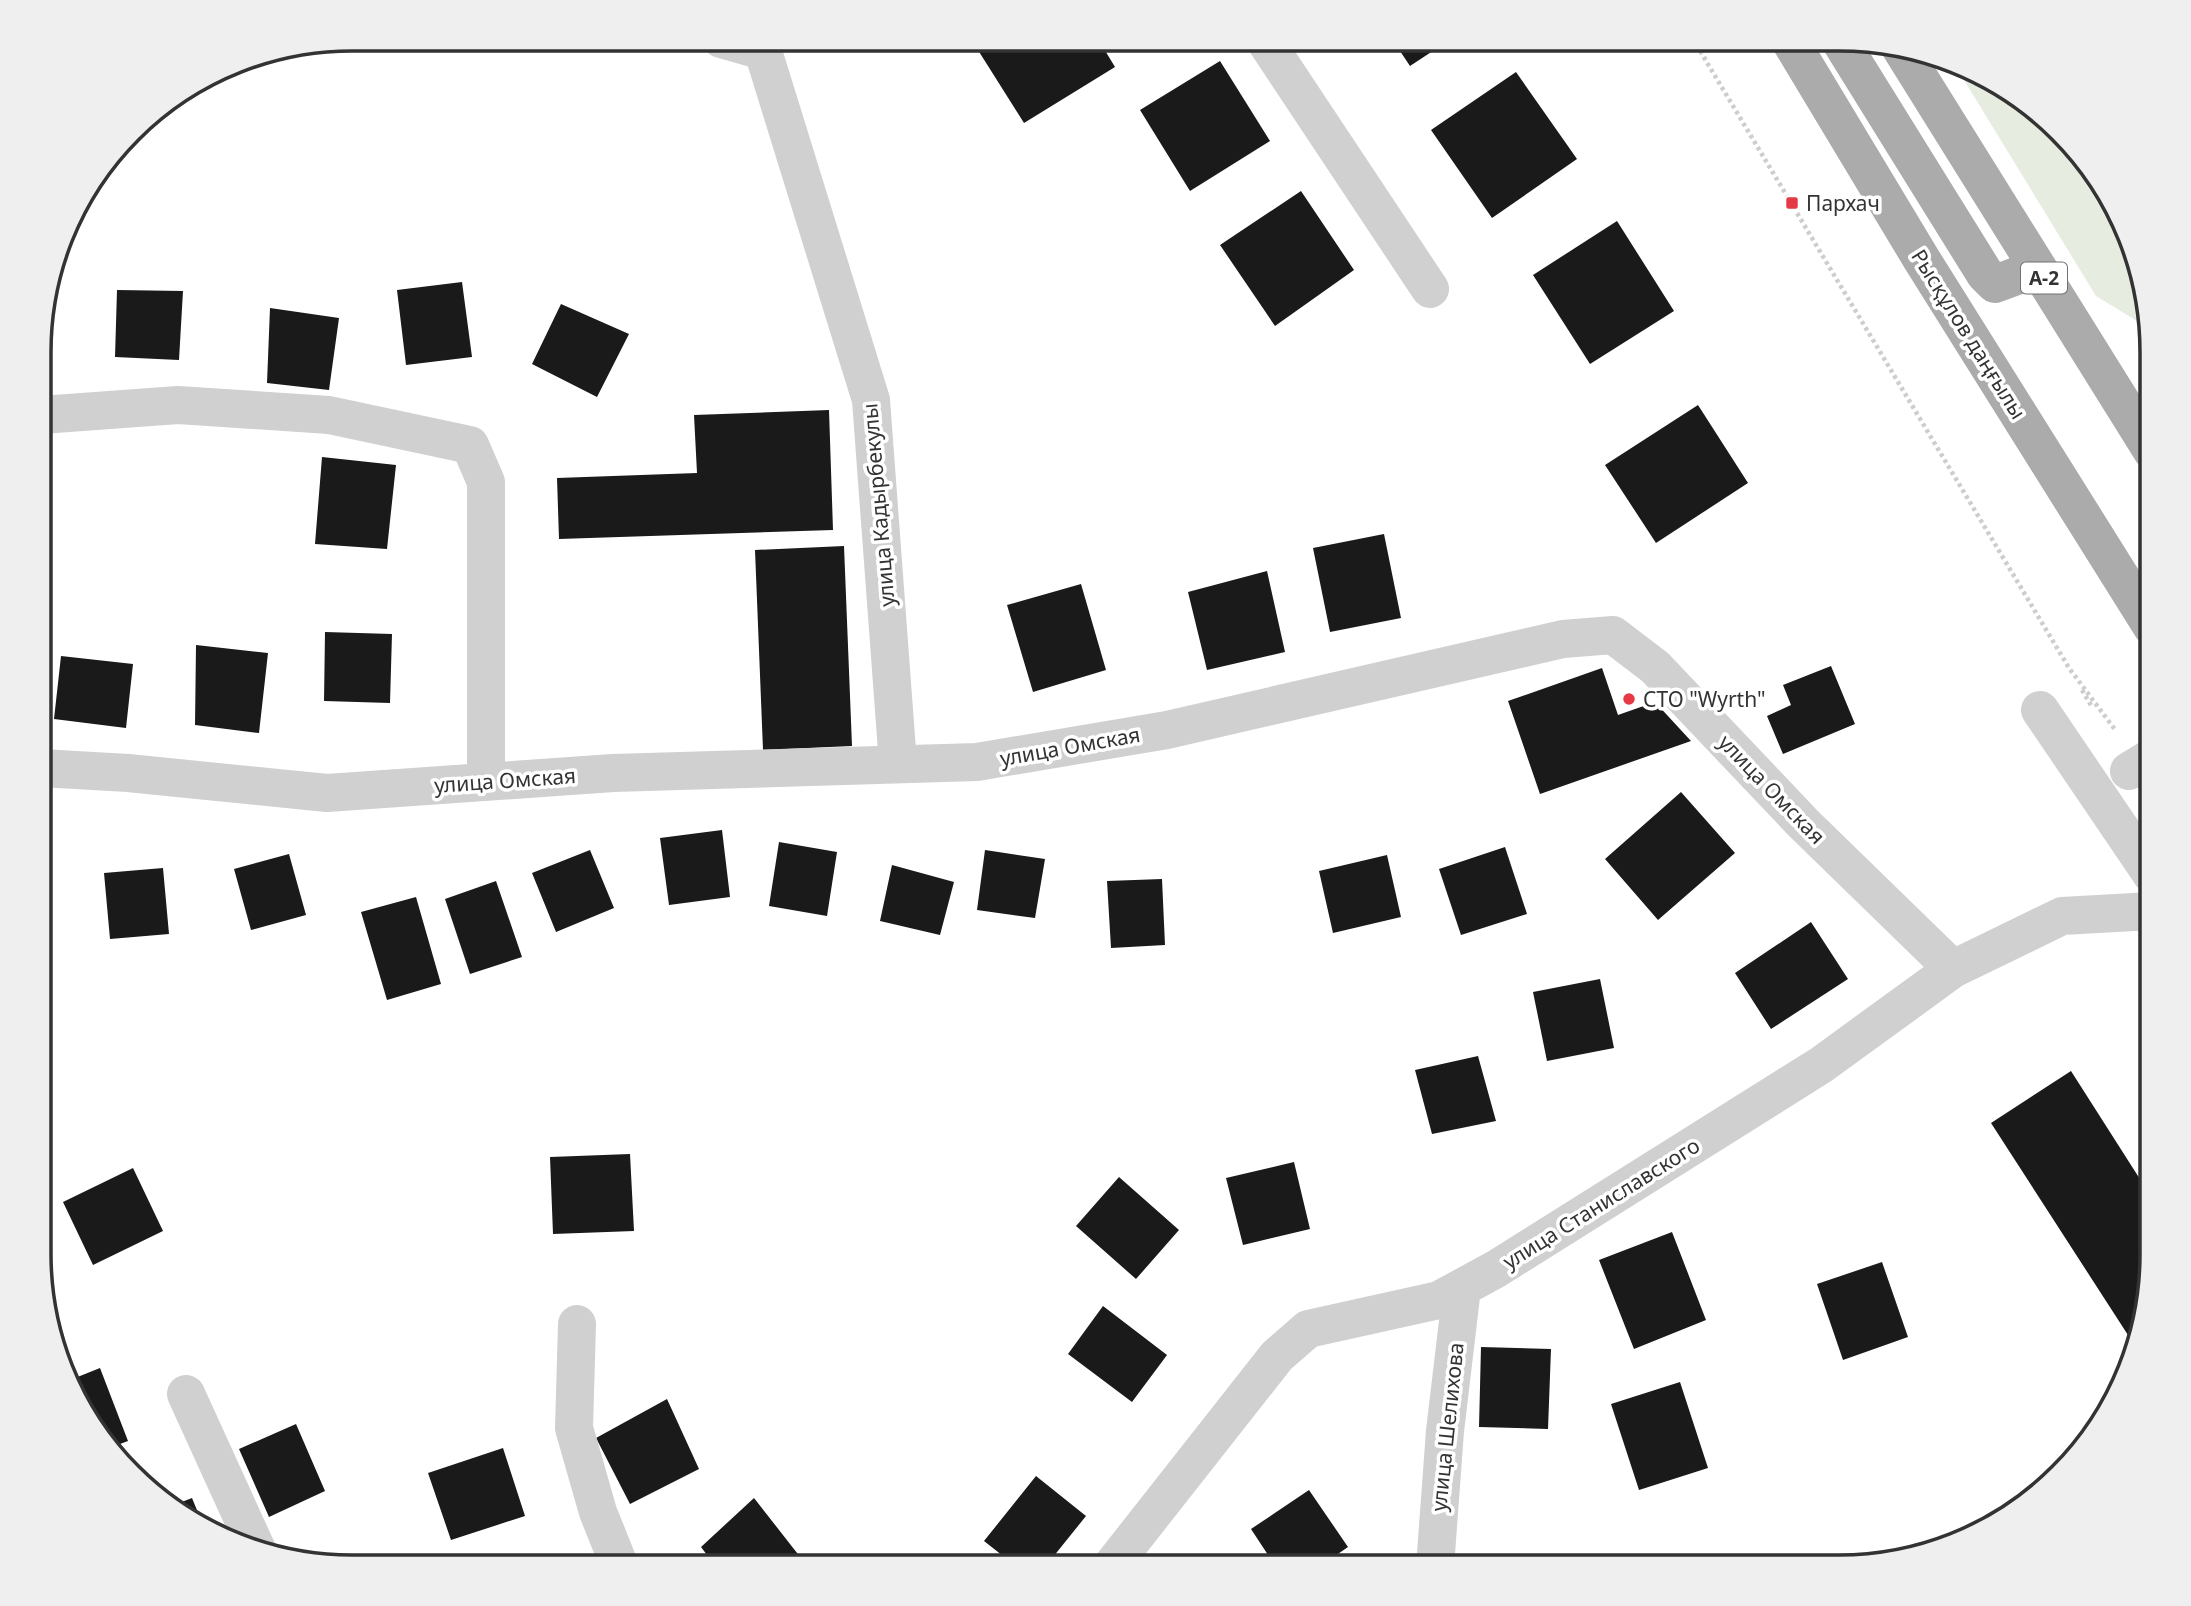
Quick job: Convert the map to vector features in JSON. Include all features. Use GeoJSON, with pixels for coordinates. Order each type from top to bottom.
{"type":"FeatureCollection","features":[{"type":"Feature","properties":{"kind":"main road","name":"Рысқұлов даңғылы"},"geometry":{"type":"LineString","coordinates":[[1796,51],[1922,260],[2140,608]]}},
{"type":"Feature","properties":{"kind":"main road"},"geometry":{"type":"LineString","coordinates":[[1846,51],[1985,274],[1994,284],[2038,268]]}},
{"type":"Feature","properties":{"kind":"main road","name":"A-2"},"geometry":{"type":"LineString","coordinates":[[1907,59],[2140,432]]}},
{"type":"Feature","properties":{"kind":"street","name":"улица Кадырбекулы"},"geometry":{"type":"LineString","coordinates":[[763,51],[871,400],[898,764]]}},
{"type":"Feature","properties":{"kind":"street"},"geometry":{"type":"LineString","coordinates":[[1272,51],[1430,289]]}},
{"type":"Feature","properties":{"kind":"street"},"geometry":{"type":"LineString","coordinates":[[51,414],[178,405],[329,415],[470,445],[486,482],[486,782]]}},
{"type":"Feature","properties":{"kind":"street","name":"улица Омская"},"geometry":{"type":"LineString","coordinates":[[51,769],[128,773],[327,793],[613,773],[977,761],[1167,730],[1563,639],[1613,635],[1655,667],[1802,823],[1954,969]]}},
{"type":"Feature","properties":{"kind":"street"},"geometry":{"type":"LineString","coordinates":[[2040,710],[2140,857]]}},
{"type":"Feature","properties":{"kind":"street","name":"улица Станиславского"},"geometry":{"type":"LineString","coordinates":[[1120,1555],[1277,1356],[1308,1329],[1440,1300],[1496,1269],[1821,1065],[1954,969],[2062,916],[2140,912]]}},
{"type":"Feature","properties":{"kind":"street","name":"улица Шелихова"},"geometry":{"type":"LineString","coordinates":[[1436,1555],[1445,1431],[1462,1288]]}},
{"type":"Feature","properties":{"kind":"street"},"geometry":{"type":"LineString","coordinates":[[577,1324],[573,1428],[598,1512],[615,1555]]}},
{"type":"Feature","properties":{"kind":"street"},"geometry":{"type":"LineString","coordinates":[[186,1394],[251,1538]]}},
{"type":"Feature","properties":{"kind":"path"},"geometry":{"type":"LineString","coordinates":[[1700,51],[2069,667],[2134,755]]}},
{"type":"Feature","properties":{"kind":"shaded area"},"geometry":{"type":"Polygon","coordinates":[[[1963,78],[2007,101],[2038,125],[2066,153],[2090,184],[2124,255],[2139,322],[2096,296],[1963,78]]]}},
{"type":"Feature","properties":{"kind":"building"},"geometry":{"type":"Polygon","coordinates":[[[979,51],[1105,51],[1115,67],[1024,123],[979,51]]]}},
{"type":"Feature","properties":{"kind":"building"},"geometry":{"type":"Polygon","coordinates":[[[1400,51],[1433,51],[1410,66],[1400,51]]]}},
{"type":"Feature","properties":{"kind":"building"},"geometry":{"type":"Polygon","coordinates":[[[1220,61],[1270,141],[1190,191],[1140,110],[1220,61]]]}},
{"type":"Feature","properties":{"kind":"building"},"geometry":{"type":"Polygon","coordinates":[[[1516,72],[1577,159],[1492,218],[1431,130],[1516,72]]]}},
{"type":"Feature","properties":{"kind":"building"},"geometry":{"type":"Polygon","coordinates":[[[1301,191],[1354,270],[1275,326],[1220,245],[1301,191]]]}},
{"type":"Feature","properties":{"kind":"building"},"geometry":{"type":"Polygon","coordinates":[[[1617,221],[1674,311],[1590,364],[1533,275],[1617,221]]]}},
{"type":"Feature","properties":{"kind":"building"},"geometry":{"type":"Polygon","coordinates":[[[462,282],[472,357],[406,365],[397,290],[462,282]]]}},
{"type":"Feature","properties":{"kind":"building"},"geometry":{"type":"Polygon","coordinates":[[[117,290],[183,291],[179,360],[115,357],[117,290]]]}},
{"type":"Feature","properties":{"kind":"building"},"geometry":{"type":"Polygon","coordinates":[[[561,304],[629,334],[597,397],[532,364],[561,304]]]}},
{"type":"Feature","properties":{"kind":"building"},"geometry":{"type":"Polygon","coordinates":[[[270,308],[339,318],[329,390],[267,383],[270,308]]]}},
{"type":"Feature","properties":{"kind":"building"},"geometry":{"type":"Polygon","coordinates":[[[1698,405],[1748,483],[1656,543],[1605,465],[1698,405]]]}},
{"type":"Feature","properties":{"kind":"building"},"geometry":{"type":"Polygon","coordinates":[[[829,410],[833,530],[559,539],[557,478],[697,473],[694,415],[829,410]]]}},
{"type":"Feature","properties":{"kind":"building"},"geometry":{"type":"Polygon","coordinates":[[[322,457],[396,465],[387,549],[315,544],[322,457]]]}},
{"type":"Feature","properties":{"kind":"building"},"geometry":{"type":"Polygon","coordinates":[[[1384,534],[1401,618],[1330,632],[1313,548],[1384,534]]]}},
{"type":"Feature","properties":{"kind":"building"},"geometry":{"type":"Polygon","coordinates":[[[844,546],[852,746],[763,750],[755,550],[844,546]]]}},
{"type":"Feature","properties":{"kind":"building"},"geometry":{"type":"Polygon","coordinates":[[[1267,571],[1285,652],[1207,670],[1188,592],[1267,571]]]}},
{"type":"Feature","properties":{"kind":"building"},"geometry":{"type":"Polygon","coordinates":[[[1081,584],[1106,670],[1033,692],[1007,605],[1081,584]]]}},
{"type":"Feature","properties":{"kind":"building"},"geometry":{"type":"Polygon","coordinates":[[[325,632],[392,634],[390,703],[324,701],[325,632]]]}},
{"type":"Feature","properties":{"kind":"building"},"geometry":{"type":"Polygon","coordinates":[[[196,645],[268,653],[259,733],[195,725],[196,645]]]}},
{"type":"Feature","properties":{"kind":"building"},"geometry":{"type":"Polygon","coordinates":[[[61,656],[133,664],[126,728],[54,719],[61,656]]]}},
{"type":"Feature","properties":{"kind":"building"},"geometry":{"type":"Polygon","coordinates":[[[1831,666],[1855,724],[1783,754],[1767,716],[1791,705],[1783,685],[1831,666]]]}},
{"type":"Feature","properties":{"kind":"building"},"geometry":{"type":"Polygon","coordinates":[[[1602,668],[1618,715],[1655,702],[1691,741],[1540,794],[1508,701],[1602,668]]]}},
{"type":"Feature","properties":{"kind":"building"},"geometry":{"type":"Polygon","coordinates":[[[1681,792],[1735,853],[1658,920],[1605,859],[1681,792]]]}},
{"type":"Feature","properties":{"kind":"building"},"geometry":{"type":"Polygon","coordinates":[[[722,830],[730,897],[669,905],[660,838],[722,830]]]}},
{"type":"Feature","properties":{"kind":"building"},"geometry":{"type":"Polygon","coordinates":[[[779,842],[837,852],[827,916],[769,906],[779,842]]]}},
{"type":"Feature","properties":{"kind":"building"},"geometry":{"type":"Polygon","coordinates":[[[1505,847],[1527,914],[1461,935],[1439,869],[1505,847]]]}},
{"type":"Feature","properties":{"kind":"building"},"geometry":{"type":"Polygon","coordinates":[[[590,850],[614,908],[556,932],[532,873],[590,850]]]}},
{"type":"Feature","properties":{"kind":"building"},"geometry":{"type":"Polygon","coordinates":[[[985,850],[1045,859],[1035,918],[977,910],[985,850]]]}},
{"type":"Feature","properties":{"kind":"building"},"geometry":{"type":"Polygon","coordinates":[[[289,854],[306,915],[251,930],[234,869],[289,854]]]}},
{"type":"Feature","properties":{"kind":"building"},"geometry":{"type":"Polygon","coordinates":[[[1387,855],[1401,917],[1333,933],[1319,871],[1387,855]]]}},
{"type":"Feature","properties":{"kind":"building"},"geometry":{"type":"Polygon","coordinates":[[[892,865],[954,882],[940,935],[880,921],[892,865]]]}},
{"type":"Feature","properties":{"kind":"building"},"geometry":{"type":"Polygon","coordinates":[[[163,868],[169,934],[110,939],[104,873],[163,868]]]}},
{"type":"Feature","properties":{"kind":"building"},"geometry":{"type":"Polygon","coordinates":[[[1162,879],[1165,945],[1111,948],[1107,881],[1162,879]]]}},
{"type":"Feature","properties":{"kind":"building"},"geometry":{"type":"Polygon","coordinates":[[[496,881],[522,957],[470,974],[445,899],[496,881]]]}},
{"type":"Feature","properties":{"kind":"building"},"geometry":{"type":"Polygon","coordinates":[[[416,897],[441,984],[387,1000],[361,912],[416,897]]]}},
{"type":"Feature","properties":{"kind":"building"},"geometry":{"type":"Polygon","coordinates":[[[1811,922],[1848,979],[1771,1029],[1735,973],[1811,922]]]}},
{"type":"Feature","properties":{"kind":"building"},"geometry":{"type":"Polygon","coordinates":[[[1600,979],[1614,1048],[1547,1061],[1533,992],[1600,979]]]}},
{"type":"Feature","properties":{"kind":"building"},"geometry":{"type":"Polygon","coordinates":[[[1478,1056],[1496,1121],[1432,1134],[1415,1070],[1478,1056]]]}},
{"type":"Feature","properties":{"kind":"building"},"geometry":{"type":"Polygon","coordinates":[[[2071,1071],[2140,1179],[2140,1274],[2129,1336],[1991,1123],[2071,1071]]]}},
{"type":"Feature","properties":{"kind":"building"},"geometry":{"type":"Polygon","coordinates":[[[630,1154],[634,1231],[553,1234],[550,1157],[630,1154]]]}},
{"type":"Feature","properties":{"kind":"building"},"geometry":{"type":"Polygon","coordinates":[[[1294,1162],[1310,1229],[1243,1245],[1226,1178],[1294,1162]]]}},
{"type":"Feature","properties":{"kind":"building"},"geometry":{"type":"Polygon","coordinates":[[[133,1168],[163,1231],[93,1265],[63,1202],[133,1168]]]}},
{"type":"Feature","properties":{"kind":"building"},"geometry":{"type":"Polygon","coordinates":[[[1119,1177],[1179,1230],[1136,1279],[1076,1226],[1119,1177]]]}},
{"type":"Feature","properties":{"kind":"building"},"geometry":{"type":"Polygon","coordinates":[[[1672,1232],[1706,1320],[1634,1349],[1599,1260],[1672,1232]]]}},
{"type":"Feature","properties":{"kind":"building"},"geometry":{"type":"Polygon","coordinates":[[[1882,1262],[1908,1337],[1843,1360],[1817,1284],[1882,1262]]]}},
{"type":"Feature","properties":{"kind":"building"},"geometry":{"type":"Polygon","coordinates":[[[1103,1306],[1167,1355],[1132,1402],[1068,1354],[1103,1306]]]}},
{"type":"Feature","properties":{"kind":"building"},"geometry":{"type":"Polygon","coordinates":[[[1481,1347],[1551,1349],[1548,1429],[1479,1427],[1481,1347]]]}},
{"type":"Feature","properties":{"kind":"building"},"geometry":{"type":"Polygon","coordinates":[[[100,1368],[128,1441],[118,1445],[113,1438],[91,1405],[78,1377],[100,1368]]]}},
{"type":"Feature","properties":{"kind":"building"},"geometry":{"type":"Polygon","coordinates":[[[1680,1382],[1708,1468],[1639,1490],[1611,1404],[1680,1382]]]}},
{"type":"Feature","properties":{"kind":"building"},"geometry":{"type":"Polygon","coordinates":[[[667,1399],[699,1469],[630,1504],[596,1438],[667,1399]]]}},
{"type":"Feature","properties":{"kind":"building"},"geometry":{"type":"Polygon","coordinates":[[[296,1424],[325,1491],[269,1517],[239,1449],[296,1424]]]}},
{"type":"Feature","properties":{"kind":"building"},"geometry":{"type":"Polygon","coordinates":[[[503,1448],[525,1516],[451,1540],[428,1473],[503,1448]]]}},
{"type":"Feature","properties":{"kind":"building"},"geometry":{"type":"Polygon","coordinates":[[[1036,1476],[1086,1516],[1055,1555],[1002,1555],[984,1541],[1036,1476]]]}},
{"type":"Feature","properties":{"kind":"building"},"geometry":{"type":"Polygon","coordinates":[[[1309,1490],[1348,1547],[1336,1555],[1268,1555],[1251,1529],[1309,1490]]]}},
{"type":"Feature","properties":{"kind":"building"},"geometry":{"type":"Polygon","coordinates":[[[192,1498],[198,1513],[184,1505],[181,1502],[192,1498]]]}},
{"type":"Feature","properties":{"kind":"building"},"geometry":{"type":"Polygon","coordinates":[[[754,1498],[799,1555],[707,1555],[701,1547],[754,1498]]]}},
{"type":"Feature","properties":{"kind":"place","name":"Пархач"},"geometry":{"type":"Point","coordinates":[1792,203]}},
{"type":"Feature","properties":{"kind":"place","name":"СТО \"Wyrth\""},"geometry":{"type":"Point","coordinates":[1629,699]}}]}
